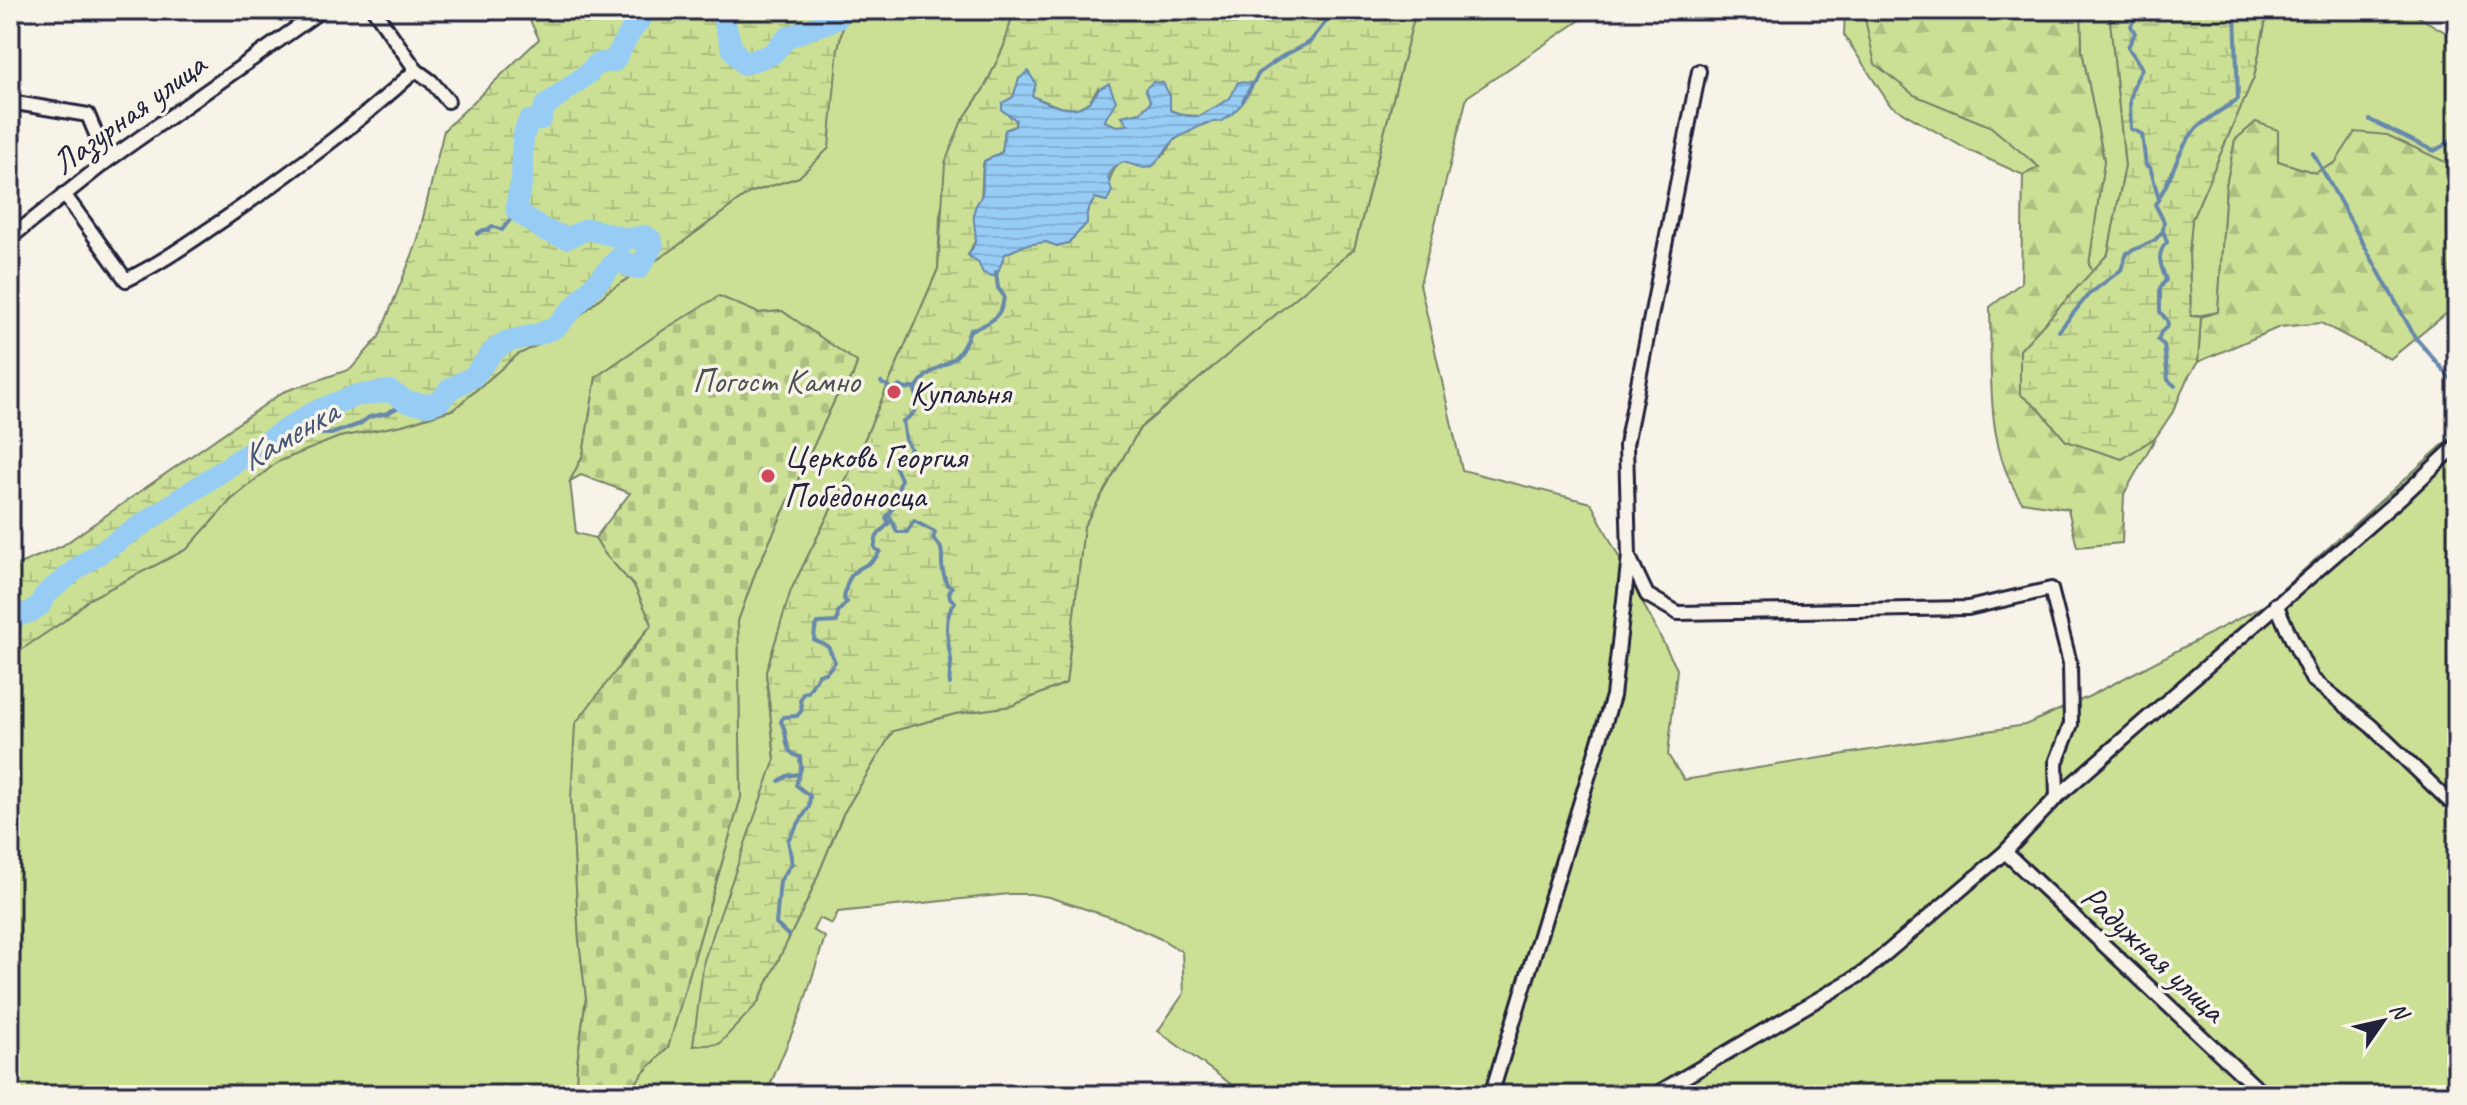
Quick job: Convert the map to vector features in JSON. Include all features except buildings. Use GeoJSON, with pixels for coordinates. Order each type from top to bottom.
{"type":"FeatureCollection","features":[{"type":"Feature","properties":{"kind":"street","name":"Лазурная улица"},"geometry":{"type":"LineString","coordinates":[[10,238],[107,161],[322,10]]}},
{"type":"Feature","properties":{"kind":"street"},"geometry":{"type":"LineString","coordinates":[[374,10],[416,70],[431,81],[448,101]]}},
{"type":"Feature","properties":{"kind":"street"},"geometry":{"type":"LineString","coordinates":[[64,194],[126,280],[153,268],[282,179],[379,104],[416,70]]}},
{"type":"Feature","properties":{"kind":"street"},"geometry":{"type":"LineString","coordinates":[[1491,1095],[1613,696],[1629,556],[1626,445],[1699,71]]}},
{"type":"Feature","properties":{"kind":"street"},"geometry":{"type":"LineString","coordinates":[[10,102],[88,115],[107,161]]}},
{"type":"Feature","properties":{"kind":"street"},"geometry":{"type":"LineString","coordinates":[[1654,1095],[1863,973],[2005,852],[2057,797],[2457,445]]}},
{"type":"Feature","properties":{"kind":"street"},"geometry":{"type":"LineString","coordinates":[[1629,556],[1647,595],[1678,613],[1968,608],[2051,589],[2070,663],[2071,724],[2056,763],[2057,797]]}},
{"type":"Feature","properties":{"kind":"street"},"geometry":{"type":"LineString","coordinates":[[2276,604],[2312,679],[2371,726],[2457,806]]}},
{"type":"Feature","properties":{"kind":"street","name":"Радужная улица"},"geometry":{"type":"LineString","coordinates":[[2005,852],[2264,1095]]}},
{"type":"Feature","properties":{"kind":"green space"},"geometry":{"type":"Polygon","coordinates":[[[525,10],[847,10],[838,48],[829,148],[799,177],[749,193],[672,250],[607,292],[558,335],[517,355],[454,409],[402,425],[339,437],[277,462],[231,500],[187,549],[89,599],[64,621],[10,657],[10,568],[62,546],[283,392],[351,369],[379,337],[417,243],[444,130],[539,39],[525,10]]]}},
{"type":"Feature","properties":{"kind":"green space"},"geometry":{"type":"Polygon","coordinates":[[[847,10],[1014,10],[1004,46],[985,87],[961,123],[940,216],[938,269],[857,457],[791,590],[766,672],[775,759],[757,1004],[809,897],[843,814],[893,731],[955,714],[1011,706],[1066,683],[1084,526],[1140,428],[1354,249],[1416,10],[1595,10],[1467,97],[1420,284],[1462,470],[1591,503],[1677,669],[1668,755],[1684,780],[2025,725],[2088,697],[2265,605],[2457,432],[2457,1095],[1246,1095],[1158,1031],[1184,993],[1182,952],[1119,920],[1049,897],[1009,894],[838,912],[832,924],[819,918],[813,930],[825,937],[802,1009],[766,1095],[627,1095],[668,1047],[741,797],[738,621],[756,571],[835,399],[853,375],[857,363],[782,311],[758,313],[719,297],[665,329],[596,377],[583,455],[570,481],[576,533],[595,538],[635,587],[652,624],[621,662],[571,799],[579,940],[586,998],[576,1095],[10,1095],[10,657],[64,621],[89,599],[187,549],[231,500],[277,462],[339,437],[402,425],[454,409],[517,355],[558,335],[607,292],[672,250],[749,193],[799,177],[847,10]]]}},
{"type":"Feature","properties":{"kind":"green space"},"geometry":{"type":"Polygon","coordinates":[[[1014,10],[1416,10],[1354,249],[1140,428],[1084,526],[1066,683],[1011,706],[955,714],[893,731],[843,814],[809,897],[757,1004],[719,1044],[693,1046],[704,960],[775,759],[766,672],[791,590],[857,457],[938,269],[945,163],[961,123],[985,87],[1004,46],[1014,10]],[[1019,79],[1013,98],[1002,110],[1016,120],[1015,126],[1005,130],[1002,152],[984,161],[983,165],[981,196],[975,220],[977,237],[968,255],[996,277],[1005,254],[1025,245],[1046,242],[1057,246],[1068,243],[1087,223],[1087,212],[1095,198],[1107,201],[1111,175],[1122,162],[1165,154],[1175,140],[1186,132],[1233,111],[1248,90],[1200,116],[1180,115],[1152,102],[1141,112],[1122,116],[1128,125],[1117,126],[1104,122],[1109,112],[1098,88],[1090,101],[1076,109],[1059,107],[1032,96],[1019,79]]]}},
{"type":"Feature","properties":{"kind":"green space"},"geometry":{"type":"Polygon","coordinates":[[[1845,10],[1863,10],[1876,64],[1914,95],[1990,126],[2040,167],[2023,175],[1968,150],[1890,105],[1844,35],[1845,10]]]}},
{"type":"Feature","properties":{"kind":"green space"},"geometry":{"type":"Polygon","coordinates":[[[1863,10],[2081,10],[2082,51],[2104,161],[2089,265],[2093,271],[2020,350],[2020,394],[2040,410],[2066,441],[2122,459],[2156,437],[2124,494],[2122,543],[2077,547],[2068,509],[2022,502],[2001,457],[1992,408],[1990,307],[2021,283],[2023,175],[2039,167],[1990,126],[1914,95],[1875,64],[1863,10]]]}},
{"type":"Feature","properties":{"kind":"green space"},"geometry":{"type":"Polygon","coordinates":[[[2081,10],[2109,10],[2125,166],[2108,254],[2093,271],[2089,265],[2104,160],[2082,51],[2081,10]]]}},
{"type":"Feature","properties":{"kind":"green space"},"geometry":{"type":"Polygon","coordinates":[[[2109,10],[2268,10],[2254,77],[2192,219],[2189,254],[2191,316],[2201,317],[2198,362],[2174,410],[2156,437],[2122,459],[2066,441],[2040,410],[2020,394],[2020,350],[2108,254],[2125,166],[2109,10]]]}},
{"type":"Feature","properties":{"kind":"green space"},"geometry":{"type":"Polygon","coordinates":[[[2268,10],[2407,10],[2450,35],[2457,34],[2457,173],[2452,165],[2424,154],[2335,163],[2315,173],[2278,161],[2256,122],[2235,140],[2226,186],[2218,312],[2191,317],[2189,254],[2192,219],[2254,77],[2268,10]]]}},
{"type":"Feature","properties":{"kind":"green space"},"geometry":{"type":"Polygon","coordinates":[[[2256,122],[2278,130],[2278,161],[2315,173],[2335,163],[2355,132],[2387,135],[2452,165],[2457,173],[2457,305],[2390,359],[2321,323],[2280,327],[2198,362],[2201,317],[2218,312],[2226,186],[2235,140],[2256,122]]]}},
{"type":"Feature","properties":{"kind":"green space","name":"Погост Камно"},"geometry":{"type":"Polygon","coordinates":[[[719,296],[758,313],[782,311],[857,362],[853,375],[835,399],[756,571],[738,621],[741,797],[668,1048],[643,1073],[627,1095],[576,1095],[586,998],[579,940],[571,799],[575,724],[652,624],[635,587],[595,538],[630,493],[581,475],[570,481],[583,455],[596,377],[719,296]]]}},
{"type":"Feature","properties":{"kind":"water"},"geometry":{"type":"Polygon","coordinates":[[[1028,71],[1036,84],[1032,96],[1061,108],[1083,106],[1099,89],[1109,84],[1116,101],[1104,121],[1117,126],[1128,125],[1122,116],[1141,112],[1151,102],[1145,89],[1153,82],[1163,83],[1170,96],[1170,110],[1187,116],[1200,116],[1230,98],[1238,82],[1252,83],[1242,104],[1232,114],[1175,139],[1153,166],[1144,168],[1123,162],[1112,169],[1108,178],[1112,191],[1107,201],[1095,198],[1087,212],[1087,223],[1068,243],[1057,246],[1046,242],[1025,245],[1005,254],[996,277],[983,273],[978,262],[968,255],[976,238],[974,212],[982,194],[985,161],[1002,152],[1005,130],[1015,126],[1016,120],[1002,110],[1002,103],[1013,97],[1019,79],[1028,71]]]}},
{"type":"Feature","properties":{"kind":"waterway","name":"Каменка"},"geometry":{"type":"LineString","coordinates":[[10,618],[30,612],[80,566],[314,412],[354,396],[390,391],[407,402],[428,405],[440,401],[450,389],[474,376],[494,350],[506,342],[556,327],[620,257],[630,267],[639,268],[653,245],[645,236],[627,239],[588,229],[567,238],[544,230],[517,211],[517,198],[522,179],[523,142],[529,121],[541,119],[545,106],[597,64],[614,61],[647,10]]}},
{"type":"Feature","properties":{"kind":"waterway","name":"Каменка"},"geometry":{"type":"LineString","coordinates":[[721,10],[732,48],[744,64],[772,54],[788,37],[837,19],[839,10]]}},
{"type":"Feature","properties":{"kind":"waterway"},"geometry":{"type":"LineString","coordinates":[[1243,101],[1259,73],[1310,42],[1335,10]]}},
{"type":"Feature","properties":{"kind":"waterway"},"geometry":{"type":"LineString","coordinates":[[2138,10],[2131,26],[2135,33],[2128,47],[2142,68],[2130,100],[2131,129],[2142,134],[2146,166],[2150,167],[2159,199],[2155,204],[2164,222],[2167,242],[2160,260],[2166,280],[2160,288],[2160,312],[2168,326],[2158,340],[2164,345],[2168,380],[2175,386]]}},
{"type":"Feature","properties":{"kind":"waterway"},"geometry":{"type":"LineString","coordinates":[[2160,196],[2190,136],[2205,121],[2238,99],[2235,10]]}},
{"type":"Feature","properties":{"kind":"waterway"},"geometry":{"type":"LineString","coordinates":[[2370,120],[2434,151],[2453,140],[2457,141]]}},
{"type":"Feature","properties":{"kind":"waterway"},"geometry":{"type":"LineString","coordinates":[[2313,153],[2415,337],[2457,386]]}},
{"type":"Feature","properties":{"kind":"waterway"},"geometry":{"type":"LineString","coordinates":[[477,234],[492,226],[502,230],[517,211]]}},
{"type":"Feature","properties":{"kind":"waterway"},"geometry":{"type":"LineString","coordinates":[[2059,331],[2088,295],[2121,270],[2127,253],[2155,240],[2163,231]]}},
{"type":"Feature","properties":{"kind":"waterway"},"geometry":{"type":"LineString","coordinates":[[789,936],[776,924],[780,881],[792,863],[788,840],[809,807],[810,796],[796,785],[801,768],[800,757],[790,751],[781,722],[783,717],[797,716],[802,710],[800,701],[803,693],[808,692],[819,674],[826,673],[835,662],[828,646],[814,640],[815,629],[818,623],[837,622],[838,612],[847,602],[844,599],[850,578],[880,551],[875,549],[875,541],[889,523],[886,518],[894,506],[901,479],[895,466],[911,449],[906,441],[903,421],[916,409],[915,391],[927,375],[957,355],[970,330],[983,326],[998,315],[1004,296],[998,288],[996,272]]}},
{"type":"Feature","properties":{"kind":"waterway"},"geometry":{"type":"LineString","coordinates":[[886,385],[893,390],[900,386],[906,389],[917,387]]}},
{"type":"Feature","properties":{"kind":"waterway"},"geometry":{"type":"LineString","coordinates":[[314,412],[319,434],[331,434],[360,424],[369,417],[388,413],[407,402]]}},
{"type":"Feature","properties":{"kind":"waterway"},"geometry":{"type":"LineString","coordinates":[[297,442],[310,433],[319,432]]}},
{"type":"Feature","properties":{"kind":"waterway"},"geometry":{"type":"LineString","coordinates":[[889,514],[897,532],[907,532],[914,521],[935,532],[933,539],[939,544],[943,572],[947,585],[952,587],[950,598],[955,602],[947,622],[950,684]]}},
{"type":"Feature","properties":{"kind":"waterway"},"geometry":{"type":"LineString","coordinates":[[779,781],[798,774]]}},
{"type":"Feature","properties":{"kind":"place","name":"Купальня"},"geometry":{"type":"Point","coordinates":[894,392]}},
{"type":"Feature","properties":{"kind":"place","name":"Церковь Георгия Победоносца"},"geometry":{"type":"Point","coordinates":[768,476]}}]}
